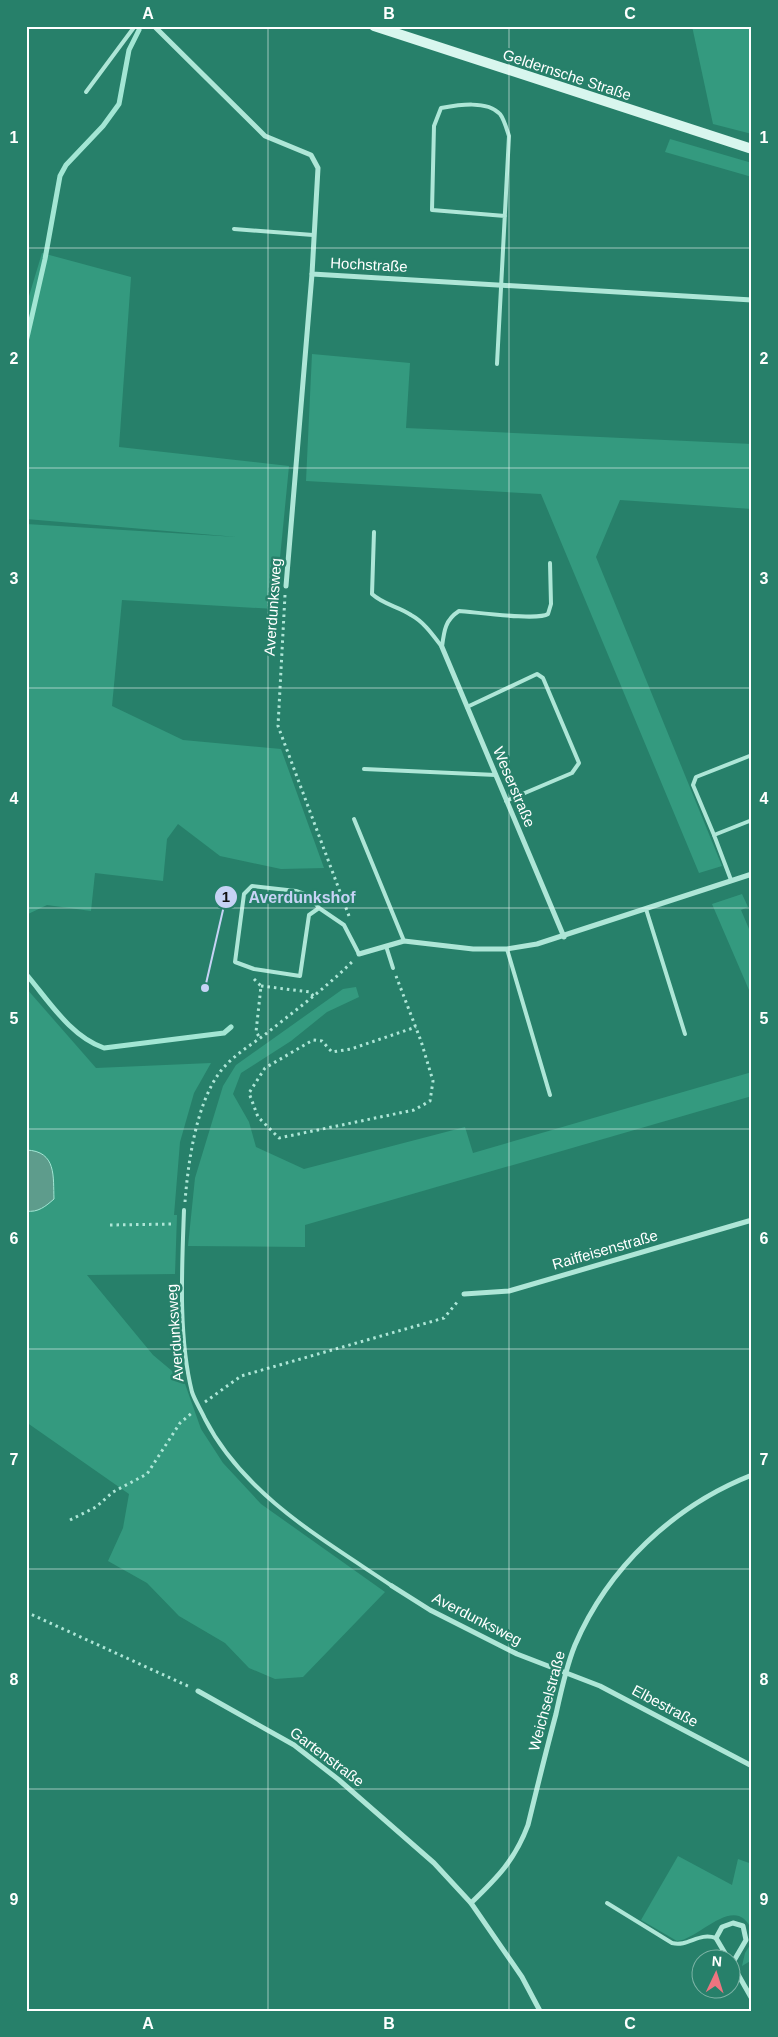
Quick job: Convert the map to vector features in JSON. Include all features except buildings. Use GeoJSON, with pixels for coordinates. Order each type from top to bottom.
{"type":"FeatureCollection","features":[{"type":"Feature","properties":{"kind":"main road","name":"Geldernsche Straße"},"geometry":{"type":"LineString","coordinates":[[374,26],[752,149]]}},
{"type":"Feature","properties":{"kind":"street","name":"Hochstraße"},"geometry":{"type":"LineString","coordinates":[[154,26],[265,136],[311,155],[318,168],[312,274],[752,300]]}},
{"type":"Feature","properties":{"kind":"street","name":"Averdunksweg"},"geometry":{"type":"LineString","coordinates":[[286,586],[312,274]]}},
{"type":"Feature","properties":{"kind":"street","name":"Weserstraße"},"geometry":{"type":"LineString","coordinates":[[442,647],[564,936]]}},
{"type":"Feature","properties":{"kind":"street"},"geometry":{"type":"LineString","coordinates":[[360,954],[404,941],[473,948],[507,949],[564,936],[752,874]]}},
{"type":"Feature","properties":{"kind":"street","name":"Raiffeisenstraße"},"geometry":{"type":"LineString","coordinates":[[464,1294],[509,1291],[752,1220]]}},
{"type":"Feature","properties":{"kind":"street","name":"Weichselstraße"},"geometry":{"type":"LineString","coordinates":[[471,1903],[503,1872],[519,1848],[528,1825],[566,1672],[575,1645],[602,1593],[630,1558],[669,1523],[706,1498],[752,1475]]}},
{"type":"Feature","properties":{"kind":"street","name":"Averdunksweg"},"geometry":{"type":"LineString","coordinates":[[392,1586],[447,1619],[517,1654],[566,1672]]}},
{"type":"Feature","properties":{"kind":"street","name":"Elbestraße"},"geometry":{"type":"LineString","coordinates":[[566,1672],[600,1686],[752,1766]]}},
{"type":"Feature","properties":{"kind":"street","name":"Gartenstraße"},"geometry":{"type":"LineString","coordinates":[[198,1690],[294,1745],[339,1780],[434,1863],[471,1903],[522,1977],[540,2011]]}},
{"type":"Feature","properties":{"kind":"street"},"geometry":{"type":"LineString","coordinates":[[724,1950],[716,1938],[722,1927],[733,1923],[743,1926],[746,1940],[739,1950]]}},
{"type":"Feature","properties":{"kind":"street"},"geometry":{"type":"LineString","coordinates":[[740,1978],[752,1999]]}},
{"type":"Feature","properties":{"kind":"lane"},"geometry":{"type":"LineString","coordinates":[[86,92],[135,26]]}},
{"type":"Feature","properties":{"kind":"lane"},"geometry":{"type":"LineString","coordinates":[[497,364],[500,285],[510,136],[500,114],[489,107],[458,105],[441,108],[434,126],[432,210],[504,216]]}},
{"type":"Feature","properties":{"kind":"lane"},"geometry":{"type":"LineString","coordinates":[[234,229],[313,235]]}},
{"type":"Feature","properties":{"kind":"lane"},"geometry":{"type":"LineString","coordinates":[[374,532],[372,594],[380,602],[411,614],[431,632],[442,647]]}},
{"type":"Feature","properties":{"kind":"lane"},"geometry":{"type":"LineString","coordinates":[[442,647],[446,624],[459,611],[544,617],[548,614],[551,604],[550,563]]}},
{"type":"Feature","properties":{"kind":"lane"},"geometry":{"type":"LineString","coordinates":[[467,707],[536,674],[542,678],[575,754],[578,763],[572,773],[506,801]]}},
{"type":"Feature","properties":{"kind":"lane"},"geometry":{"type":"LineString","coordinates":[[731,880],[693,785],[696,777],[752,755]]}},
{"type":"Feature","properties":{"kind":"lane"},"geometry":{"type":"LineString","coordinates":[[364,769],[496,776]]}},
{"type":"Feature","properties":{"kind":"lane"},"geometry":{"type":"LineString","coordinates":[[354,819],[404,941]]}},
{"type":"Feature","properties":{"kind":"lane"},"geometry":{"type":"LineString","coordinates":[[714,835],[752,820]]}},
{"type":"Feature","properties":{"kind":"lane"},"geometry":{"type":"LineString","coordinates":[[319,908],[309,915],[300,976],[254,969],[235,962],[244,894],[252,886],[296,891],[310,896],[319,908],[344,925],[360,954]]}},
{"type":"Feature","properties":{"kind":"lane"},"geometry":{"type":"LineString","coordinates":[[646,909],[685,1034]]}},
{"type":"Feature","properties":{"kind":"lane"},"geometry":{"type":"LineString","coordinates":[[386,946],[393,968]]}},
{"type":"Feature","properties":{"kind":"lane"},"geometry":{"type":"LineString","coordinates":[[507,949],[550,1095]]}},
{"type":"Feature","properties":{"kind":"lane","name":"Averdunksweg"},"geometry":{"type":"LineString","coordinates":[[184,1210],[184,1317],[188,1369],[193,1393],[199,1407],[228,1456],[258,1488],[311,1531],[392,1586]]}},
{"type":"Feature","properties":{"kind":"lane"},"geometry":{"type":"LineString","coordinates":[[607,1903],[672,1943],[680,1945],[706,1934],[716,1938]]}},
{"type":"Feature","properties":{"kind":"path","name":"Averdunksweg"},"geometry":{"type":"LineString","coordinates":[[286,586],[278,726],[350,921],[344,925]]}},
{"type":"Feature","properties":{"kind":"path"},"geometry":{"type":"LineString","coordinates":[[184,1210],[193,1142],[208,1096],[220,1072],[260,1038],[330,985],[360,954]]}},
{"type":"Feature","properties":{"kind":"path"},"geometry":{"type":"LineString","coordinates":[[393,968],[416,1027],[433,1081],[430,1101],[414,1110],[280,1138],[258,1117],[248,1092],[265,1068],[313,1040],[322,1041],[332,1052],[350,1049],[416,1027]]}},
{"type":"Feature","properties":{"kind":"path"},"geometry":{"type":"LineString","coordinates":[[254,969],[253,979],[262,986],[310,992],[314,997]]}},
{"type":"Feature","properties":{"kind":"path"},"geometry":{"type":"LineString","coordinates":[[260,1038],[256,1032],[262,986]]}},
{"type":"Feature","properties":{"kind":"path"},"geometry":{"type":"LineString","coordinates":[[110,1225],[183,1224]]}},
{"type":"Feature","properties":{"kind":"path"},"geometry":{"type":"LineString","coordinates":[[70,1520],[96,1507],[114,1492],[147,1474],[180,1423],[241,1376],[444,1318],[464,1294]]}},
{"type":"Feature","properties":{"kind":"path"},"geometry":{"type":"LineString","coordinates":[[26,1612],[198,1690]]}},
{"type":"Feature","properties":{"kind":"green space"},"geometry":{"type":"Polygon","coordinates":[[[692,26],[752,26],[752,134],[713,124],[692,26]]]}},
{"type":"Feature","properties":{"kind":"green space"},"geometry":{"type":"Polygon","coordinates":[[[670,139],[752,163],[752,177],[665,152],[670,139]]]}},
{"type":"Feature","properties":{"kind":"green space"},"geometry":{"type":"Polygon","coordinates":[[[42,253],[131,277],[119,447],[289,466],[275,609],[122,600],[112,706],[183,740],[281,749],[324,868],[281,869],[220,856],[178,824],[167,839],[163,881],[95,873],[91,911],[47,905],[26,915],[26,524],[237,537],[26,519],[26,306],[42,253]]]}},
{"type":"Feature","properties":{"kind":"green space"},"geometry":{"type":"Polygon","coordinates":[[[312,354],[410,363],[406,428],[752,444],[752,509],[620,500],[596,557],[722,866],[699,873],[541,494],[306,481],[312,354]]]}},
{"type":"Feature","properties":{"kind":"green space"},"geometry":{"type":"Polygon","coordinates":[[[742,894],[748,907],[741,910],[752,936],[752,997],[712,904],[742,894]]]}},
{"type":"Feature","properties":{"kind":"green space"},"geometry":{"type":"Polygon","coordinates":[[[356,987],[359,997],[327,1012],[291,1041],[241,1073],[233,1094],[249,1122],[256,1147],[304,1169],[465,1127],[473,1153],[752,1072],[752,1096],[305,1225],[305,1247],[188,1246],[195,1178],[223,1086],[236,1065],[343,989],[356,987]]]}},
{"type":"Feature","properties":{"kind":"green space"},"geometry":{"type":"Polygon","coordinates":[[[26,988],[96,1068],[211,1063],[194,1093],[180,1142],[174,1215],[177,1215],[175,1274],[87,1275],[153,1355],[184,1381],[201,1429],[223,1463],[261,1504],[385,1592],[303,1677],[275,1679],[249,1668],[225,1643],[179,1616],[147,1583],[108,1561],[123,1528],[129,1494],[26,1422],[26,1211],[30,1212],[54,1199],[54,1189],[31,1150],[26,1150],[26,988]]]}},
{"type":"Feature","properties":{"kind":"green space"},"geometry":{"type":"Polygon","coordinates":[[[678,1856],[732,1885],[738,1859],[752,1864],[752,1931],[745,1920],[737,1916],[727,1916],[686,1939],[677,1941],[641,1920],[678,1856]]]}},
{"type":"Feature","properties":{"kind":"green space"},"geometry":{"type":"Polygon","coordinates":[[[752,1942],[752,1960],[742,1966],[745,1953],[752,1942]]]}},
{"type":"Feature","properties":{"kind":"water"},"geometry":{"type":"Polygon","coordinates":[[[26,1150],[36,1151],[43,1155],[48,1160],[53,1174],[54,1199],[34,1211],[26,1211],[26,1150]]]}},
{"type":"Feature","properties":{"kind":"waterway"},"geometry":{"type":"LineString","coordinates":[[26,342],[45,259],[60,176],[66,165],[103,126],[119,104],[129,50],[139,30]]}},
{"type":"Feature","properties":{"kind":"waterway"},"geometry":{"type":"LineString","coordinates":[[26,974],[70,1026],[81,1035],[104,1048],[224,1033],[231,1027]]}},
{"type":"Feature","properties":{"kind":"place","name":"Averdunkshof"},"geometry":{"type":"Point","coordinates":[205,988]}}]}
